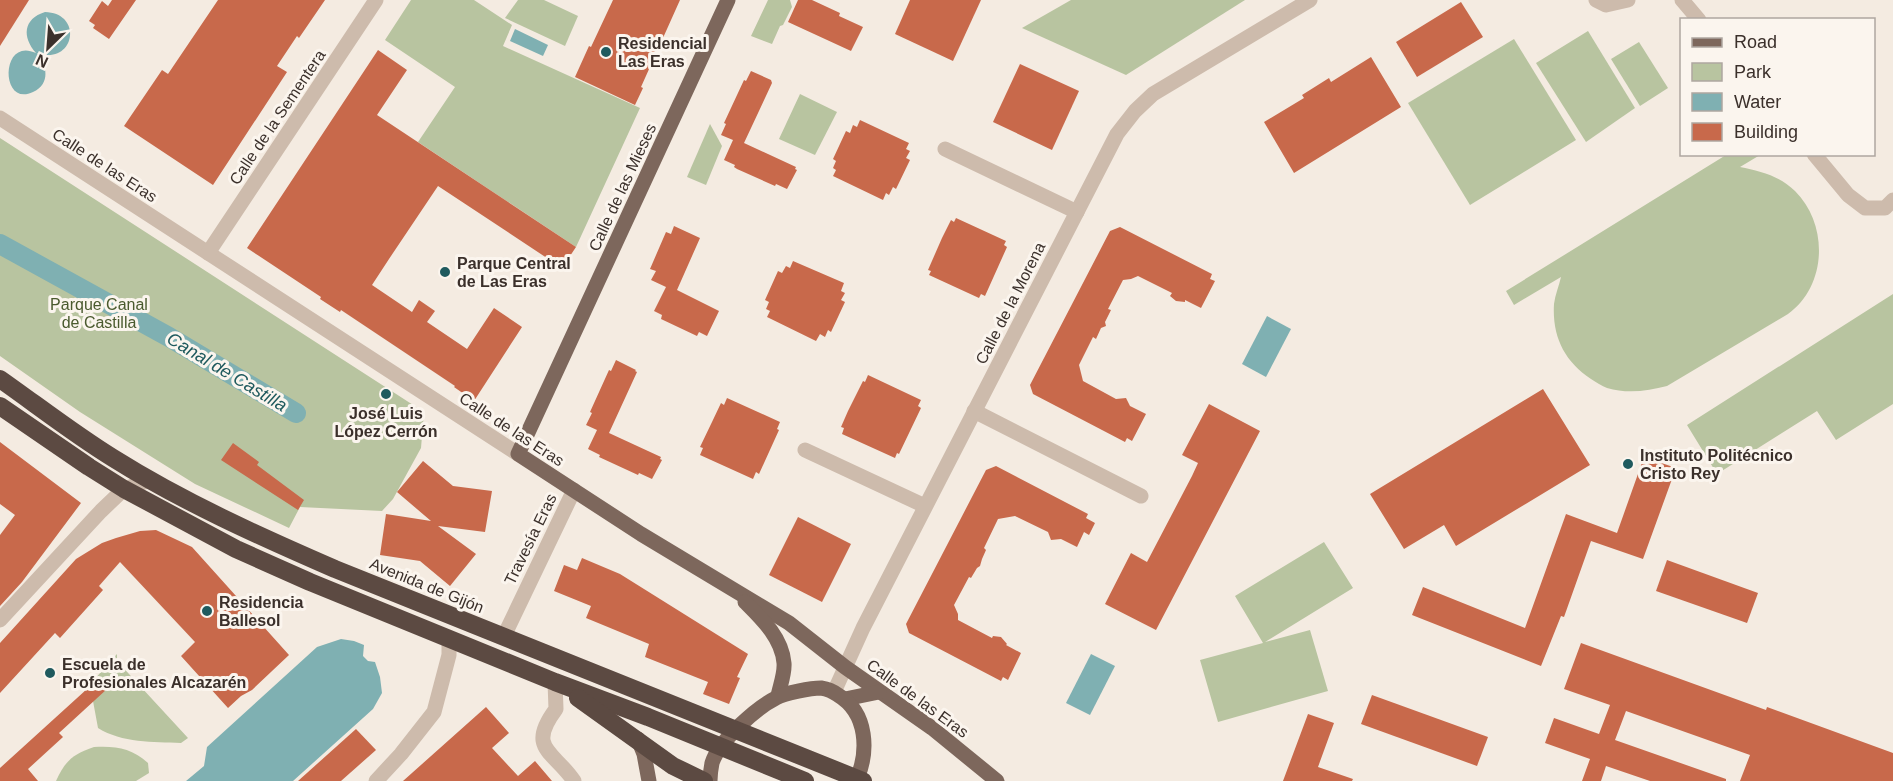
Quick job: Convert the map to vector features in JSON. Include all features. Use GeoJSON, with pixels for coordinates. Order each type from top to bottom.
{"type":"FeatureCollection","features":[{"type":"Feature","properties":{"kind":"highway","name":"Avenida de Gijón"},"geometry":{"type":"LineString","coordinates":[[0,379],[111,457],[150,480],[269,540],[345,573],[859,780]]}},
{"type":"Feature","properties":{"kind":"highway"},"geometry":{"type":"LineString","coordinates":[[0,406],[124,489],[236,549],[310,582],[555,682],[805,781]]}},
{"type":"Feature","properties":{"kind":"highway"},"geometry":{"type":"LineString","coordinates":[[555,682],[673,766],[704,781]]}},
{"type":"Feature","properties":{"kind":"main road","name":"Calle de las Mieses"},"geometry":{"type":"LineString","coordinates":[[518,454],[728,0]]}},
{"type":"Feature","properties":{"kind":"main road","name":"Calle de las Eras"},"geometry":{"type":"LineString","coordinates":[[518,454],[641,534],[789,623],[844,667],[932,728],[998,781]]}},
{"type":"Feature","properties":{"kind":"main road"},"geometry":{"type":"LineString","coordinates":[[728,586],[753,609],[776,637],[784,663],[778,696]]}},
{"type":"Feature","properties":{"kind":"main road"},"geometry":{"type":"LineString","coordinates":[[710,781],[712,762],[721,746],[754,712],[778,696],[822,688],[839,695],[859,715],[864,734],[859,780]]}},
{"type":"Feature","properties":{"kind":"main road"},"geometry":{"type":"LineString","coordinates":[[839,695],[879,692]]}},
{"type":"Feature","properties":{"kind":"main road"},"geometry":{"type":"LineString","coordinates":[[638,739],[644,754],[649,781]]}},
{"type":"Feature","properties":{"kind":"street","name":"Calle de la Sementera"},"geometry":{"type":"LineString","coordinates":[[208,254],[376,0]]}},
{"type":"Feature","properties":{"kind":"street","name":"Calle de la Morena"},"geometry":{"type":"LineString","coordinates":[[839,695],[844,667],[1117,134],[1135,111],[1153,94],[1310,0]]}},
{"type":"Feature","properties":{"kind":"street"},"geometry":{"type":"LineString","coordinates":[[1596,0],[1606,5],[1628,0]]}},
{"type":"Feature","properties":{"kind":"street"},"geometry":{"type":"LineString","coordinates":[[1682,0],[1697,18]]}},
{"type":"Feature","properties":{"kind":"street","name":"Calle de las Eras"},"geometry":{"type":"LineString","coordinates":[[0,118],[518,454]]}},
{"type":"Feature","properties":{"kind":"street"},"geometry":{"type":"LineString","coordinates":[[945,149],[1077,212]]}},
{"type":"Feature","properties":{"kind":"street"},"geometry":{"type":"LineString","coordinates":[[1816,156],[1848,195],[1865,208],[1885,208],[1893,200]]}},
{"type":"Feature","properties":{"kind":"street"},"geometry":{"type":"LineString","coordinates":[[974,411],[1141,496]]}},
{"type":"Feature","properties":{"kind":"street"},"geometry":{"type":"LineString","coordinates":[[805,450],[925,506]]}},
{"type":"Feature","properties":{"kind":"street"},"geometry":{"type":"LineString","coordinates":[[0,620],[124,489],[150,480]]}},
{"type":"Feature","properties":{"kind":"street","name":"Travesía Eras"},"geometry":{"type":"LineString","coordinates":[[504,636],[574,490]]}},
{"type":"Feature","properties":{"kind":"street"},"geometry":{"type":"LineString","coordinates":[[376,781],[434,712],[449,655],[449,638]]}},
{"type":"Feature","properties":{"kind":"street"},"geometry":{"type":"LineString","coordinates":[[555,682],[556,709],[542,734],[546,750],[574,781]]}},
{"type":"Feature","properties":{"kind":"green space"},"geometry":{"type":"Polygon","coordinates":[[[411,0],[474,0],[512,25],[503,46],[640,108],[576,247],[418,142],[455,87],[385,40],[411,0]]]}},
{"type":"Feature","properties":{"kind":"green space"},"geometry":{"type":"Polygon","coordinates":[[[518,0],[544,0],[578,16],[565,46],[505,18],[518,0]]]}},
{"type":"Feature","properties":{"kind":"green space"},"geometry":{"type":"Polygon","coordinates":[[[768,0],[790,0],[792,7],[772,44],[751,36],[768,0]]]}},
{"type":"Feature","properties":{"kind":"green space"},"geometry":{"type":"Polygon","coordinates":[[[1071,0],[1245,0],[1126,75],[1022,28],[1071,0]]]}},
{"type":"Feature","properties":{"kind":"green space"},"geometry":{"type":"Polygon","coordinates":[[[1588,31],[1635,108],[1586,142],[1536,63],[1588,31]]]}},
{"type":"Feature","properties":{"kind":"green space"},"geometry":{"type":"Polygon","coordinates":[[[1514,39],[1576,140],[1470,205],[1408,103],[1514,39]]]}},
{"type":"Feature","properties":{"kind":"green space"},"geometry":{"type":"Polygon","coordinates":[[[1639,42],[1668,88],[1640,106],[1611,59],[1639,42]]]}},
{"type":"Feature","properties":{"kind":"green space"},"geometry":{"type":"Polygon","coordinates":[[[800,94],[837,112],[815,155],[779,139],[800,94]]]}},
{"type":"Feature","properties":{"kind":"green space"},"geometry":{"type":"Polygon","coordinates":[[[710,124],[722,146],[706,185],[687,177],[710,124]]]}},
{"type":"Feature","properties":{"kind":"green space","name":"Parque Canal de Castilla"},"geometry":{"type":"Polygon","coordinates":[[[0,138],[424,412],[421,448],[393,499],[382,511],[300,507],[289,528],[195,484],[80,412],[0,356],[0,138]]]}},
{"type":"Feature","properties":{"kind":"green space"},"geometry":{"type":"Polygon","coordinates":[[[1724,156],[1758,156],[1740,167],[1762,172],[1783,181],[1795,191],[1806,205],[1814,221],[1818,237],[1819,255],[1810,288],[1801,302],[1788,314],[1667,386],[1645,390],[1607,388],[1582,372],[1567,356],[1558,337],[1554,316],[1555,297],[1561,277],[1514,305],[1506,291],[1724,156]]]}},
{"type":"Feature","properties":{"kind":"green space"},"geometry":{"type":"Polygon","coordinates":[[[1893,294],[1893,404],[1836,440],[1817,411],[1717,474],[1687,425],[1893,294]]]}},
{"type":"Feature","properties":{"kind":"green space"},"geometry":{"type":"Polygon","coordinates":[[[1324,542],[1353,588],[1265,642],[1310,630],[1328,691],[1218,722],[1200,660],[1263,643],[1235,596],[1324,542]]]}},
{"type":"Feature","properties":{"kind":"green space"},"geometry":{"type":"Polygon","coordinates":[[[117,654],[117,661],[188,738],[181,743],[138,741],[117,737],[98,728],[93,701],[84,691],[117,654]]]}},
{"type":"Feature","properties":{"kind":"green space"},"geometry":{"type":"Polygon","coordinates":[[[94,747],[130,751],[148,763],[149,773],[136,781],[56,781],[71,759],[80,752],[94,747]]]}},
{"type":"Feature","properties":{"kind":"water"},"geometry":{"type":"Polygon","coordinates":[[[45,12],[57,15],[66,21],[70,29],[70,38],[67,46],[60,52],[50,55],[37,53],[45,69],[45,79],[39,89],[22,94],[14,90],[10,82],[11,62],[16,54],[24,50],[36,53],[28,41],[27,29],[32,19],[45,12]]]}},
{"type":"Feature","properties":{"kind":"water"},"geometry":{"type":"Polygon","coordinates":[[[515,29],[548,45],[543,56],[510,41],[515,29]]]}},
{"type":"Feature","properties":{"kind":"water"},"geometry":{"type":"Polygon","coordinates":[[[1267,316],[1291,329],[1266,377],[1242,364],[1267,316]]]}},
{"type":"Feature","properties":{"kind":"water"},"geometry":{"type":"Polygon","coordinates":[[[341,639],[364,645],[363,656],[368,661],[375,662],[382,693],[373,709],[293,781],[186,781],[204,766],[207,747],[317,647],[341,639]]]}},
{"type":"Feature","properties":{"kind":"water"},"geometry":{"type":"Polygon","coordinates":[[[1091,654],[1115,666],[1090,715],[1066,703],[1091,654]]]}},
{"type":"Feature","properties":{"kind":"building"},"geometry":{"type":"Polygon","coordinates":[[[0,0],[29,0],[0,46],[0,0]]]}},
{"type":"Feature","properties":{"kind":"building"},"geometry":{"type":"Polygon","coordinates":[[[112,0],[136,0],[109,39],[93,28],[95,25],[89,21],[102,1],[108,6],[112,0]]]}},
{"type":"Feature","properties":{"kind":"building"},"geometry":{"type":"Polygon","coordinates":[[[218,0],[325,0],[277,66],[287,72],[213,185],[124,126],[162,70],[168,74],[218,0]]]}},
{"type":"Feature","properties":{"kind":"building","name":"Residencial Las Eras"},"geometry":{"type":"Polygon","coordinates":[[[613,0],[680,0],[635,105],[575,77],[613,0]]]}},
{"type":"Feature","properties":{"kind":"building"},"geometry":{"type":"Polygon","coordinates":[[[798,0],[812,0],[863,27],[851,51],[788,22],[798,0]]]}},
{"type":"Feature","properties":{"kind":"building"},"geometry":{"type":"Polygon","coordinates":[[[910,0],[981,0],[953,61],[895,34],[910,0]]]}},
{"type":"Feature","properties":{"kind":"building"},"geometry":{"type":"Polygon","coordinates":[[[1461,2],[1483,37],[1417,77],[1396,42],[1461,2]]]}},
{"type":"Feature","properties":{"kind":"building"},"geometry":{"type":"Polygon","coordinates":[[[378,50],[407,70],[377,115],[576,247],[562,268],[438,186],[389,259],[372,285],[412,312],[419,300],[435,311],[427,322],[467,349],[494,308],[522,327],[474,401],[455,386],[341,310],[340,312],[320,299],[321,297],[247,248],[378,50]]]}},
{"type":"Feature","properties":{"kind":"building"},"geometry":{"type":"Polygon","coordinates":[[[1371,57],[1401,107],[1294,173],[1264,122],[1304,98],[1302,95],[1329,78],[1331,82],[1371,57]]]}},
{"type":"Feature","properties":{"kind":"building"},"geometry":{"type":"Polygon","coordinates":[[[1020,64],[1079,91],[1052,150],[993,122],[1020,64]]]}},
{"type":"Feature","properties":{"kind":"building"},"geometry":{"type":"Polygon","coordinates":[[[751,71],[771,80],[772,83],[744,143],[796,167],[797,170],[787,189],[737,169],[735,165],[724,160],[733,140],[721,135],[726,124],[724,123],[744,80],[746,81],[751,71]]]}},
{"type":"Feature","properties":{"kind":"building"},"geometry":{"type":"Polygon","coordinates":[[[860,120],[909,143],[906,149],[910,151],[906,158],[910,160],[896,189],[893,187],[889,195],[886,193],[883,200],[833,176],[836,161],[833,159],[846,131],[850,133],[853,125],[857,127],[860,120]]]}},
{"type":"Feature","properties":{"kind":"building"},"geometry":{"type":"Polygon","coordinates":[[[956,218],[1006,241],[1004,245],[1007,247],[985,296],[981,294],[979,298],[929,275],[931,271],[928,270],[942,238],[951,220],[954,222],[956,218]]]}},
{"type":"Feature","properties":{"kind":"building"},"geometry":{"type":"Polygon","coordinates":[[[674,226],[700,238],[677,290],[719,311],[707,336],[699,332],[697,336],[661,319],[662,315],[654,311],[666,287],[651,280],[656,271],[650,269],[666,232],[671,234],[674,226]]]}},
{"type":"Feature","properties":{"kind":"building"},"geometry":{"type":"Polygon","coordinates":[[[1120,227],[1212,274],[1210,279],[1215,281],[1201,308],[1185,300],[1185,302],[1176,301],[1170,296],[1172,293],[1138,276],[1123,280],[1108,309],[1111,310],[1105,322],[1106,326],[1101,328],[1096,339],[1093,337],[1079,365],[1083,381],[1116,399],[1126,398],[1130,406],[1146,414],[1132,441],[1127,438],[1125,442],[1033,394],[1030,385],[1110,231],[1120,227]]]}},
{"type":"Feature","properties":{"kind":"building"},"geometry":{"type":"Polygon","coordinates":[[[793,261],[844,283],[841,291],[845,293],[841,300],[845,302],[831,332],[828,330],[825,337],[820,334],[816,341],[767,317],[770,311],[766,309],[769,302],[765,300],[778,271],[782,273],[786,266],[790,268],[793,261]]]}},
{"type":"Feature","properties":{"kind":"building"},"geometry":{"type":"Polygon","coordinates":[[[616,360],[637,372],[609,433],[661,457],[662,460],[652,479],[599,457],[600,455],[588,449],[597,430],[586,425],[592,413],[590,412],[616,360]]]}},
{"type":"Feature","properties":{"kind":"building"},"geometry":{"type":"Polygon","coordinates":[[[868,375],[921,400],[918,406],[921,408],[895,458],[842,434],[844,428],[841,427],[848,411],[868,375]]]}},
{"type":"Feature","properties":{"kind":"building"},"geometry":{"type":"Polygon","coordinates":[[[1543,389],[1590,465],[1456,546],[1444,525],[1404,549],[1370,494],[1543,389]]]}},
{"type":"Feature","properties":{"kind":"building"},"geometry":{"type":"Polygon","coordinates":[[[727,398],[780,422],[777,429],[779,430],[759,474],[756,472],[753,479],[700,455],[703,448],[700,447],[721,403],[724,405],[727,398]]]}},
{"type":"Feature","properties":{"kind":"building"},"geometry":{"type":"Polygon","coordinates":[[[1209,404],[1260,431],[1156,630],[1105,604],[1131,553],[1147,562],[1192,476],[1198,463],[1182,455],[1209,404]]]}},
{"type":"Feature","properties":{"kind":"building"},"geometry":{"type":"Polygon","coordinates":[[[0,442],[81,503],[22,582],[0,606],[0,535],[15,515],[0,504],[0,442]]]}},
{"type":"Feature","properties":{"kind":"building"},"geometry":{"type":"Polygon","coordinates":[[[233,443],[259,462],[257,465],[304,500],[298,510],[221,460],[233,443]]]}},
{"type":"Feature","properties":{"kind":"building"},"geometry":{"type":"Polygon","coordinates":[[[1644,457],[1676,468],[1643,559],[1591,541],[1564,617],[1561,616],[1541,666],[1412,615],[1423,587],[1525,628],[1566,514],[1617,533],[1644,457]]]}},
{"type":"Feature","properties":{"kind":"building"},"geometry":{"type":"Polygon","coordinates":[[[423,461],[453,486],[492,491],[485,532],[438,526],[476,554],[450,586],[420,561],[380,555],[386,514],[431,521],[397,492],[423,461]]]}},
{"type":"Feature","properties":{"kind":"building"},"geometry":{"type":"Polygon","coordinates":[[[996,466],[1088,514],[1086,518],[1095,523],[1089,535],[1084,532],[1077,547],[1061,539],[1051,540],[1048,532],[1015,516],[998,519],[984,548],[986,550],[980,566],[971,578],[969,577],[954,605],[958,620],[992,638],[993,636],[1001,637],[1006,645],[1021,653],[1008,680],[1003,677],[1001,681],[909,633],[906,624],[986,470],[996,466]]]}},
{"type":"Feature","properties":{"kind":"building"},"geometry":{"type":"Polygon","coordinates":[[[798,517],[851,544],[822,602],[769,575],[798,517]]]}},
{"type":"Feature","properties":{"kind":"building","name":"Residencia Ballesol"},"geometry":{"type":"Polygon","coordinates":[[[156,530],[192,547],[289,655],[252,690],[228,708],[181,656],[195,642],[120,562],[99,586],[103,590],[60,638],[55,633],[0,693],[0,643],[76,559],[102,543],[140,531],[156,530]]]}},
{"type":"Feature","properties":{"kind":"building"},"geometry":{"type":"Polygon","coordinates":[[[582,558],[620,574],[748,654],[737,677],[740,678],[729,704],[703,694],[708,682],[645,657],[649,644],[586,618],[591,606],[554,591],[564,565],[577,570],[582,558]]]}},
{"type":"Feature","properties":{"kind":"building"},"geometry":{"type":"Polygon","coordinates":[[[1667,560],[1758,593],[1747,623],[1656,591],[1667,560]]]}},
{"type":"Feature","properties":{"kind":"building"},"geometry":{"type":"Polygon","coordinates":[[[1581,643],[1893,753],[1893,781],[1740,781],[1750,755],[1626,711],[1615,740],[1726,779],[1726,781],[1650,781],[1606,766],[1601,781],[1582,781],[1590,759],[1545,743],[1554,718],[1599,734],[1610,705],[1564,689],[1581,643]]]}},
{"type":"Feature","properties":{"kind":"building"},"geometry":{"type":"Polygon","coordinates":[[[98,679],[107,689],[59,733],[63,737],[28,769],[38,781],[0,781],[0,768],[98,679]]]}},
{"type":"Feature","properties":{"kind":"building"},"geometry":{"type":"Polygon","coordinates":[[[1372,695],[1488,737],[1477,766],[1361,724],[1372,695]]]}},
{"type":"Feature","properties":{"kind":"building"},"geometry":{"type":"Polygon","coordinates":[[[486,707],[509,733],[492,748],[518,776],[535,761],[552,781],[403,781],[486,707]]]}},
{"type":"Feature","properties":{"kind":"building"},"geometry":{"type":"Polygon","coordinates":[[[1308,714],[1334,723],[1318,767],[1353,779],[1352,781],[1283,781],[1308,714]]]}},
{"type":"Feature","properties":{"kind":"building"},"geometry":{"type":"Polygon","coordinates":[[[356,729],[376,750],[341,781],[298,781],[356,729]]]}},
{"type":"Feature","properties":{"kind":"waterway","name":"Canal de Castilla"},"geometry":{"type":"LineString","coordinates":[[0,244],[169,337],[296,413]]}},
{"type":"Feature","properties":{"kind":"place","name":"Residencial Las Eras"},"geometry":{"type":"Point","coordinates":[606,52]}},
{"type":"Feature","properties":{"kind":"place","name":"Parque Central de Las Eras"},"geometry":{"type":"Point","coordinates":[445,272]}},
{"type":"Feature","properties":{"kind":"place","name":"José Luis López Cerrón"},"geometry":{"type":"Point","coordinates":[386,394]}},
{"type":"Feature","properties":{"kind":"place","name":"Instituto Politécnico Cristo Rey"},"geometry":{"type":"Point","coordinates":[1628,464]}},
{"type":"Feature","properties":{"kind":"place","name":"Residencia Ballesol"},"geometry":{"type":"Point","coordinates":[207,611]}},
{"type":"Feature","properties":{"kind":"place","name":"Escuela de Profesionales Alcazarén"},"geometry":{"type":"Point","coordinates":[50,673]}}]}
